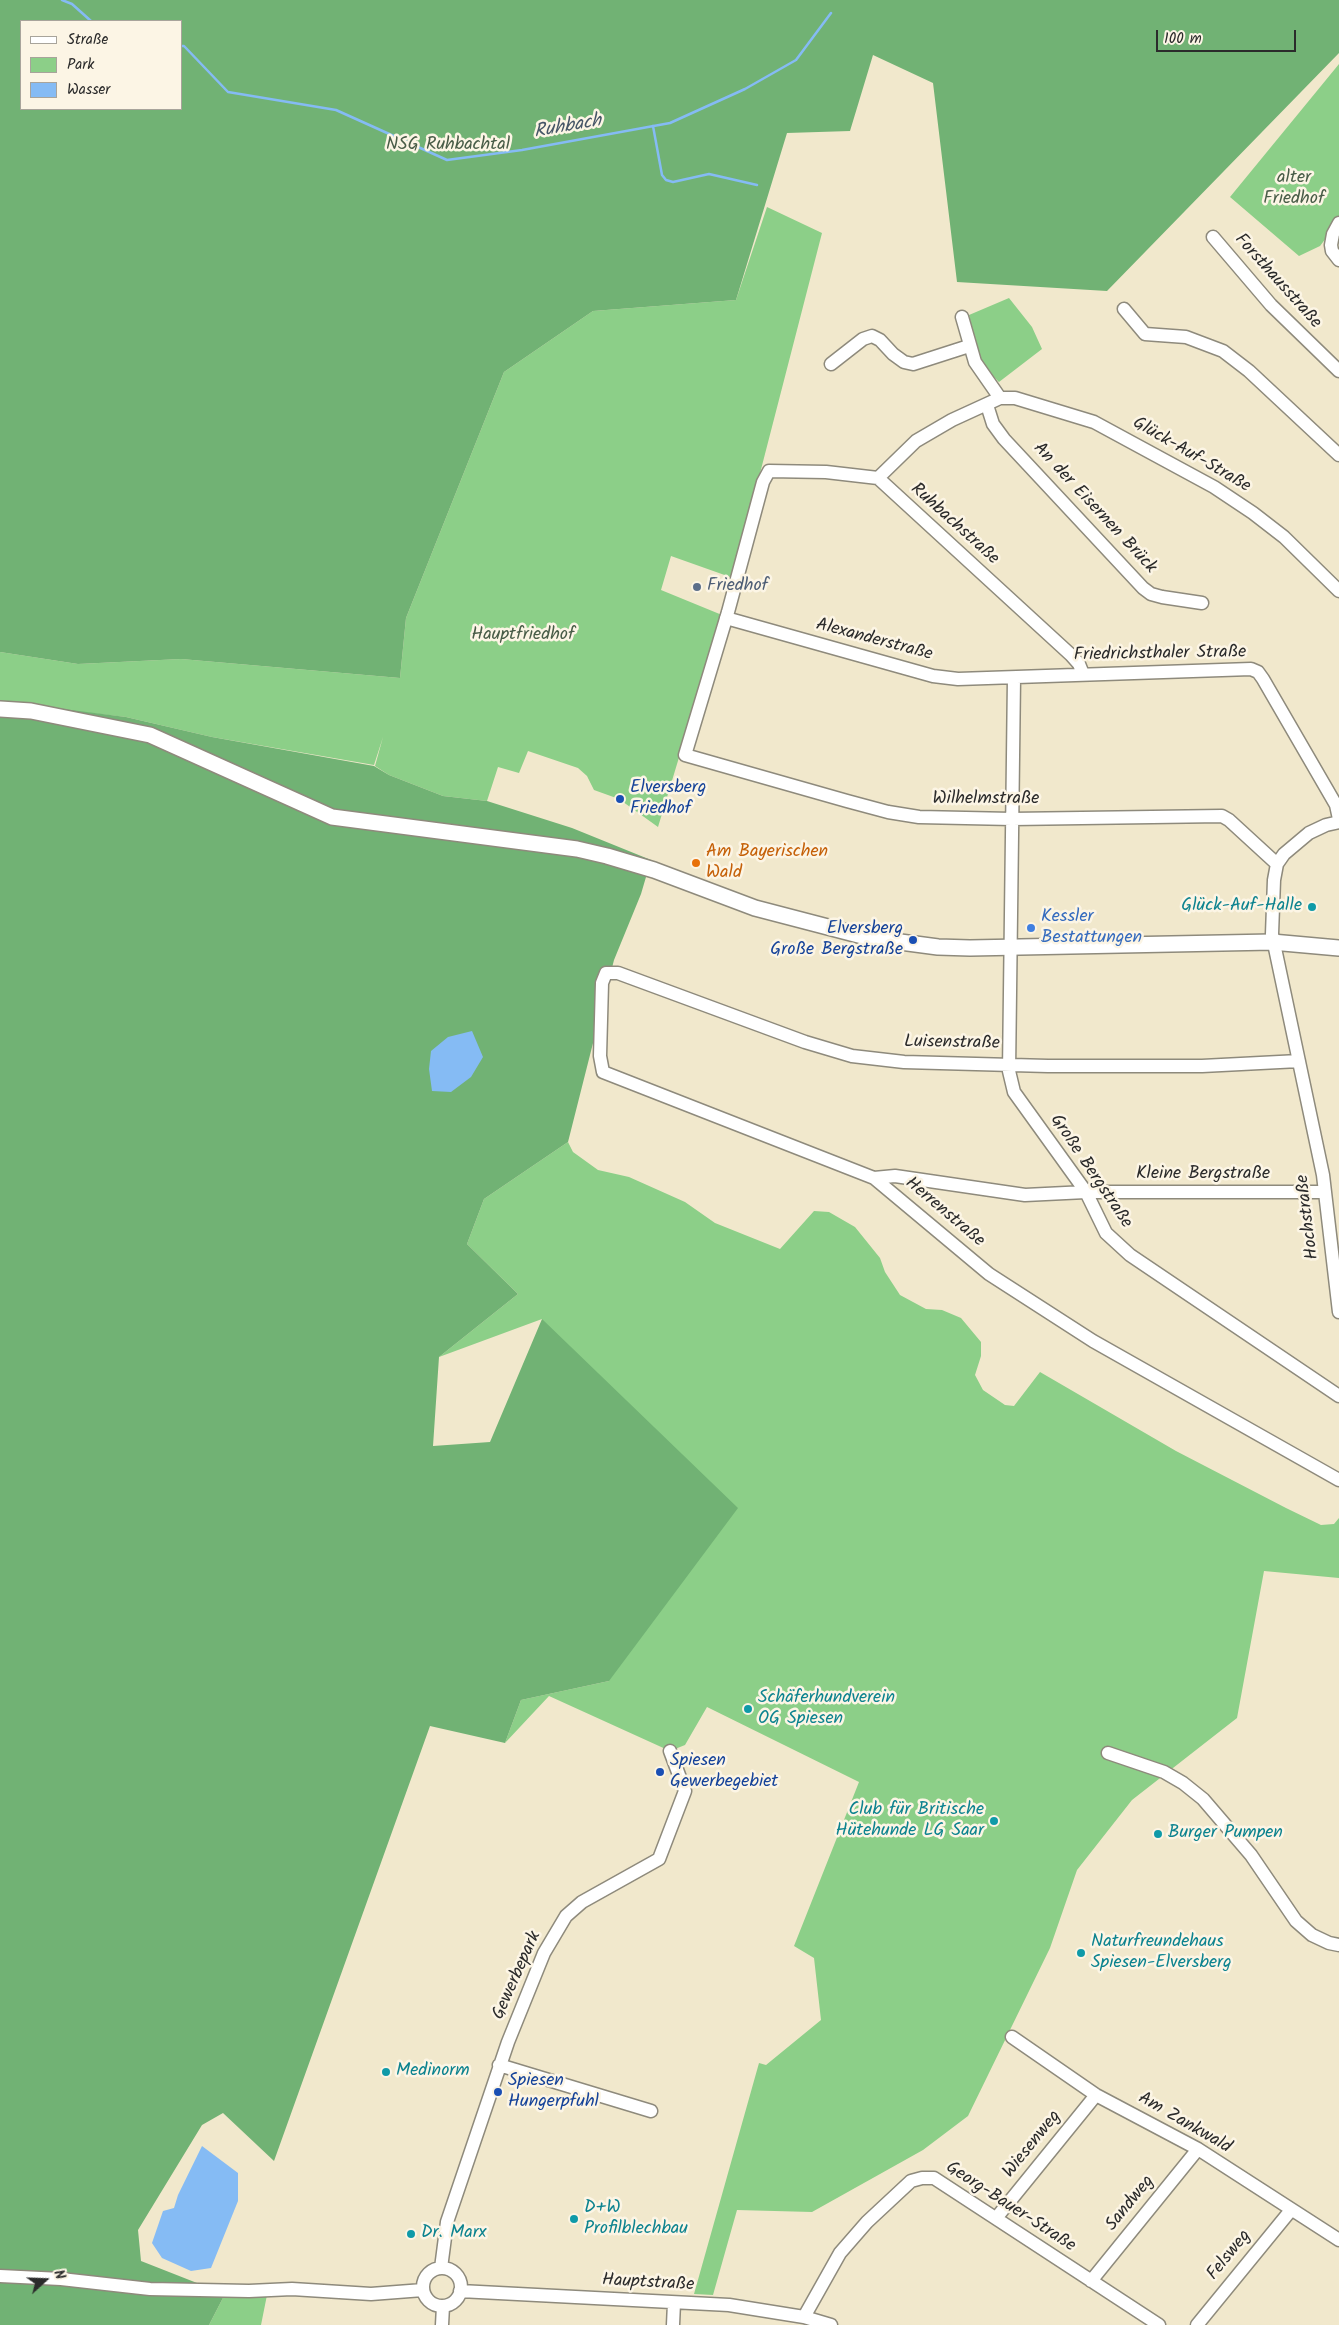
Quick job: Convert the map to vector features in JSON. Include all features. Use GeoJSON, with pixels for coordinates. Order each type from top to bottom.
{"type":"FeatureCollection","features":[{"type":"Feature","properties":{"kind":"main road"},"geometry":{"type":"LineString","coordinates":[[0,709],[32,711],[150,735],[332,817],[576,849],[654,870],[755,908],[870,938],[938,947],[1010,948],[1272,942],[1339,948]]}},
{"type":"Feature","properties":{"kind":"street"},"geometry":{"type":"LineString","coordinates":[[1339,223],[1333,234],[1331,244],[1332,251],[1339,260]]}},
{"type":"Feature","properties":{"kind":"street","name":"Forsthausstraße"},"geometry":{"type":"LineString","coordinates":[[1213,237],[1271,305],[1339,370]]}},
{"type":"Feature","properties":{"kind":"street"},"geometry":{"type":"LineString","coordinates":[[1124,309],[1145,334],[1186,337],[1223,351],[1249,371],[1339,455]]}},
{"type":"Feature","properties":{"kind":"street"},"geometry":{"type":"LineString","coordinates":[[726,618],[763,482],[769,471],[826,472],[878,478],[916,441],[952,420],[1000,398],[996,390],[982,375],[969,346],[962,317]]}},
{"type":"Feature","properties":{"kind":"street"},"geometry":{"type":"LineString","coordinates":[[831,364],[863,340],[872,336],[880,340],[898,358],[913,364],[969,346]]}},
{"type":"Feature","properties":{"kind":"street","name":"Glück-Auf-Straße"},"geometry":{"type":"LineString","coordinates":[[1000,398],[1015,398],[1094,422],[1197,478],[1259,517],[1290,543],[1339,591]]}},
{"type":"Feature","properties":{"kind":"street","name":"An der Eisernen Brück"},"geometry":{"type":"LineString","coordinates":[[987,405],[993,424],[1004,440],[1143,588],[1151,594],[1162,597],[1202,604]]}},
{"type":"Feature","properties":{"kind":"street","name":"Ruhbachstraße"},"geometry":{"type":"LineString","coordinates":[[878,478],[1071,655],[1079,664],[1083,674]]}},
{"type":"Feature","properties":{"kind":"street","name":"Alexanderstraße"},"geometry":{"type":"LineString","coordinates":[[726,618],[933,676],[958,679],[1014,678]]}},
{"type":"Feature","properties":{"kind":"street","name":"Wilhelmstraße"},"geometry":{"type":"LineString","coordinates":[[726,618],[685,755],[888,812],[919,817],[1012,819],[1222,816],[1229,820],[1277,864]]}},
{"type":"Feature","properties":{"kind":"street","name":"Friedrichsthaler Straße"},"geometry":{"type":"LineString","coordinates":[[1014,678],[1242,668],[1258,672],[1336,805],[1339,820]]}},
{"type":"Feature","properties":{"kind":"street","name":"Große Bergstraße"},"geometry":{"type":"LineString","coordinates":[[1014,678],[1009,1063],[1014,1092],[1086,1192],[1106,1233],[1130,1255],[1339,1396]]}},
{"type":"Feature","properties":{"kind":"street"},"geometry":{"type":"LineString","coordinates":[[1277,864],[1289,849],[1309,834],[1339,820]]}},
{"type":"Feature","properties":{"kind":"street","name":"Hochstraße"},"geometry":{"type":"LineString","coordinates":[[1277,864],[1274,880],[1272,942],[1323,1175],[1339,1312]]}},
{"type":"Feature","properties":{"kind":"street","name":"Herrenstraße"},"geometry":{"type":"LineString","coordinates":[[618,973],[606,973],[602,983],[600,1056],[603,1072],[874,1178],[989,1274],[1093,1341],[1339,1480]]}},
{"type":"Feature","properties":{"kind":"street","name":"Luisenstraße"},"geometry":{"type":"LineString","coordinates":[[618,973],[805,1042],[852,1056],[904,1062],[1009,1063],[1048,1066],[1202,1066],[1299,1061]]}},
{"type":"Feature","properties":{"kind":"street","name":"Kleine Bergstraße"},"geometry":{"type":"LineString","coordinates":[[874,1178],[895,1176],[1025,1196],[1086,1192],[1324,1192]]}},
{"type":"Feature","properties":{"kind":"street","name":"Gewerbepark"},"geometry":{"type":"LineString","coordinates":[[442,2268],[447,2222],[500,2065],[544,1953],[566,1916],[582,1902],[658,1859],[684,1791],[670,1751]]}},
{"type":"Feature","properties":{"kind":"street"},"geometry":{"type":"LineString","coordinates":[[1108,1754],[1164,1772],[1183,1783],[1203,1799],[1251,1855],[1296,1921],[1312,1935],[1329,1943],[1339,1945]]}},
{"type":"Feature","properties":{"kind":"street","name":"Am Zankwald"},"geometry":{"type":"LineString","coordinates":[[1012,2037],[1096,2095],[1198,2149],[1339,2240]]}},
{"type":"Feature","properties":{"kind":"street"},"geometry":{"type":"LineString","coordinates":[[500,2065],[651,2111]]}},
{"type":"Feature","properties":{"kind":"street","name":"Wiesenweg"},"geometry":{"type":"LineString","coordinates":[[997,2217],[1096,2095]]}},
{"type":"Feature","properties":{"kind":"street","name":"Sandweg"},"geometry":{"type":"LineString","coordinates":[[1091,2281],[1198,2149]]}},
{"type":"Feature","properties":{"kind":"street","name":"Georg-Bauer-Straße"},"geometry":{"type":"LineString","coordinates":[[804,2317],[840,2252],[868,2222],[911,2181],[922,2178],[934,2178],[997,2217],[1159,2325]]}},
{"type":"Feature","properties":{"kind":"street","name":"Felsweg"},"geometry":{"type":"LineString","coordinates":[[1197,2325],[1291,2210]]}},
{"type":"Feature","properties":{"kind":"street"},"geometry":{"type":"LineString","coordinates":[[442,2268],[450,2270],[456,2275],[460,2283],[460,2291],[456,2300],[443,2306],[428,2300],[423,2290],[427,2275],[431,2271],[442,2268]]}},
{"type":"Feature","properties":{"kind":"street"},"geometry":{"type":"LineString","coordinates":[[0,2276],[150,2289],[249,2291],[292,2289],[393,2294],[423,2290]]}},
{"type":"Feature","properties":{"kind":"street","name":"Hauptstraße"},"geometry":{"type":"LineString","coordinates":[[460,2291],[728,2305],[804,2317],[831,2325]]}},
{"type":"Feature","properties":{"kind":"street"},"geometry":{"type":"LineString","coordinates":[[673,2325],[674,2303]]}},
{"type":"Feature","properties":{"kind":"street"},"geometry":{"type":"LineString","coordinates":[[442,2325],[443,2306]]}},
{"type":"Feature","properties":{"kind":"green space","name":"NSG Ruhbachtal"},"geometry":{"type":"Polygon","coordinates":[[[0,0],[1339,0],[1339,53],[1107,291],[957,282],[933,83],[873,55],[850,131],[787,133],[736,300],[593,311],[504,372],[406,618],[400,678],[181,659],[78,664],[0,652],[0,0]]]}},
{"type":"Feature","properties":{"kind":"green space","name":"alter Friedhof"},"geometry":{"type":"Polygon","coordinates":[[[1339,64],[1339,221],[1320,246],[1299,256],[1230,197],[1339,64]]]}},
{"type":"Feature","properties":{"kind":"green space","name":"Hauptfriedhof"},"geometry":{"type":"Polygon","coordinates":[[[767,207],[822,233],[733,578],[671,556],[661,590],[722,615],[658,827],[619,799],[594,790],[587,776],[578,768],[528,751],[519,773],[498,767],[487,801],[443,796],[389,775],[375,766],[383,737],[374,765],[212,737],[126,717],[0,703],[0,652],[78,664],[181,659],[400,678],[406,618],[504,372],[593,311],[736,300],[767,207]]]}},
{"type":"Feature","properties":{"kind":"green space"},"geometry":{"type":"Polygon","coordinates":[[[1009,298],[1032,327],[1042,349],[999,382],[985,368],[976,347],[969,315],[1009,298]]]}},
{"type":"Feature","properties":{"kind":"green space"},"geometry":{"type":"Polygon","coordinates":[[[0,704],[32,705],[126,717],[212,737],[374,766],[389,775],[443,796],[487,801],[572,828],[651,860],[641,894],[614,960],[568,1142],[484,1199],[467,1244],[518,1294],[439,1357],[433,1446],[490,1442],[542,1319],[738,1508],[609,1681],[521,1700],[505,1743],[430,1726],[274,2161],[223,2113],[202,2125],[138,2230],[141,2261],[225,2294],[209,2325],[0,2325],[0,704]]]}},
{"type":"Feature","properties":{"kind":"green space"},"geometry":{"type":"Polygon","coordinates":[[[568,1142],[573,1152],[598,1170],[629,1177],[685,1202],[715,1223],[780,1249],[814,1211],[829,1212],[855,1227],[880,1258],[885,1272],[900,1295],[926,1309],[942,1310],[961,1318],[981,1342],[981,1356],[975,1375],[983,1390],[1005,1405],[1014,1406],[1040,1372],[1176,1451],[1286,1508],[1321,1525],[1334,1524],[1339,1518],[1339,1578],[1264,1571],[1237,1718],[1132,1800],[1077,1870],[1050,1948],[968,2116],[923,2150],[812,2212],[737,2210],[713,2295],[694,2294],[759,2063],[766,2065],[821,2020],[814,1958],[794,1946],[859,1782],[707,1707],[685,1745],[670,1751],[549,1696],[505,1743],[521,1700],[609,1681],[542,1319],[439,1357],[518,1294],[467,1244],[484,1199],[568,1142]]]}},
{"type":"Feature","properties":{"kind":"green space"},"geometry":{"type":"Polygon","coordinates":[[[225,2294],[267,2295],[261,2325],[209,2325],[225,2294]]]}},
{"type":"Feature","properties":{"kind":"water"},"geometry":{"type":"Polygon","coordinates":[[[472,1031],[483,1057],[471,1077],[451,1092],[432,1091],[429,1069],[431,1051],[448,1037],[472,1031]]]}},
{"type":"Feature","properties":{"kind":"water"},"geometry":{"type":"Polygon","coordinates":[[[202,2146],[238,2173],[238,2201],[211,2268],[191,2271],[162,2258],[152,2243],[163,2211],[174,2208],[178,2195],[202,2146]]]}},
{"type":"Feature","properties":{"kind":"waterway","name":"Ruhbach"},"geometry":{"type":"LineString","coordinates":[[62,0],[72,4],[90,20]]}},
{"type":"Feature","properties":{"kind":"waterway","name":"Ruhbach"},"geometry":{"type":"LineString","coordinates":[[182,46],[228,92],[336,110],[447,160],[522,150],[670,123],[745,89],[796,60],[831,13]]}},
{"type":"Feature","properties":{"kind":"waterway"},"geometry":{"type":"LineString","coordinates":[[653,126],[662,175],[666,180],[673,182],[709,174],[757,185]]}},
{"type":"Feature","properties":{"kind":"place","name":"Friedhof"},"geometry":{"type":"Point","coordinates":[697,587]}},
{"type":"Feature","properties":{"kind":"place","name":"Elversberg Friedhof"},"geometry":{"type":"Point","coordinates":[620,799]}},
{"type":"Feature","properties":{"kind":"place","name":"Am Bayerischen Wald"},"geometry":{"type":"Point","coordinates":[696,863]}},
{"type":"Feature","properties":{"kind":"place","name":"Glück-Auf-Halle"},"geometry":{"type":"Point","coordinates":[1312,907]}},
{"type":"Feature","properties":{"kind":"place","name":"Kessler Bestattungen"},"geometry":{"type":"Point","coordinates":[1031,928]}},
{"type":"Feature","properties":{"kind":"place","name":"Elversberg Große Bergstraße"},"geometry":{"type":"Point","coordinates":[913,940]}},
{"type":"Feature","properties":{"kind":"place","name":"Schäferhundverein OG Spiesen"},"geometry":{"type":"Point","coordinates":[748,1709]}},
{"type":"Feature","properties":{"kind":"place","name":"Spiesen Gewerbegebiet"},"geometry":{"type":"Point","coordinates":[660,1772]}},
{"type":"Feature","properties":{"kind":"place","name":"Club für Britische Hütehunde LG Saar"},"geometry":{"type":"Point","coordinates":[994,1821]}},
{"type":"Feature","properties":{"kind":"place","name":"Burger Pumpen"},"geometry":{"type":"Point","coordinates":[1158,1834]}},
{"type":"Feature","properties":{"kind":"place","name":"Naturfreundehaus Spiesen-Elversberg"},"geometry":{"type":"Point","coordinates":[1081,1953]}},
{"type":"Feature","properties":{"kind":"place","name":"Medinorm"},"geometry":{"type":"Point","coordinates":[386,2072]}},
{"type":"Feature","properties":{"kind":"place","name":"Spiesen Hungerpfuhl"},"geometry":{"type":"Point","coordinates":[498,2092]}},
{"type":"Feature","properties":{"kind":"place","name":"D+W Profilblechbau"},"geometry":{"type":"Point","coordinates":[574,2219]}},
{"type":"Feature","properties":{"kind":"place","name":"Dr. Marx"},"geometry":{"type":"Point","coordinates":[411,2234]}}]}
